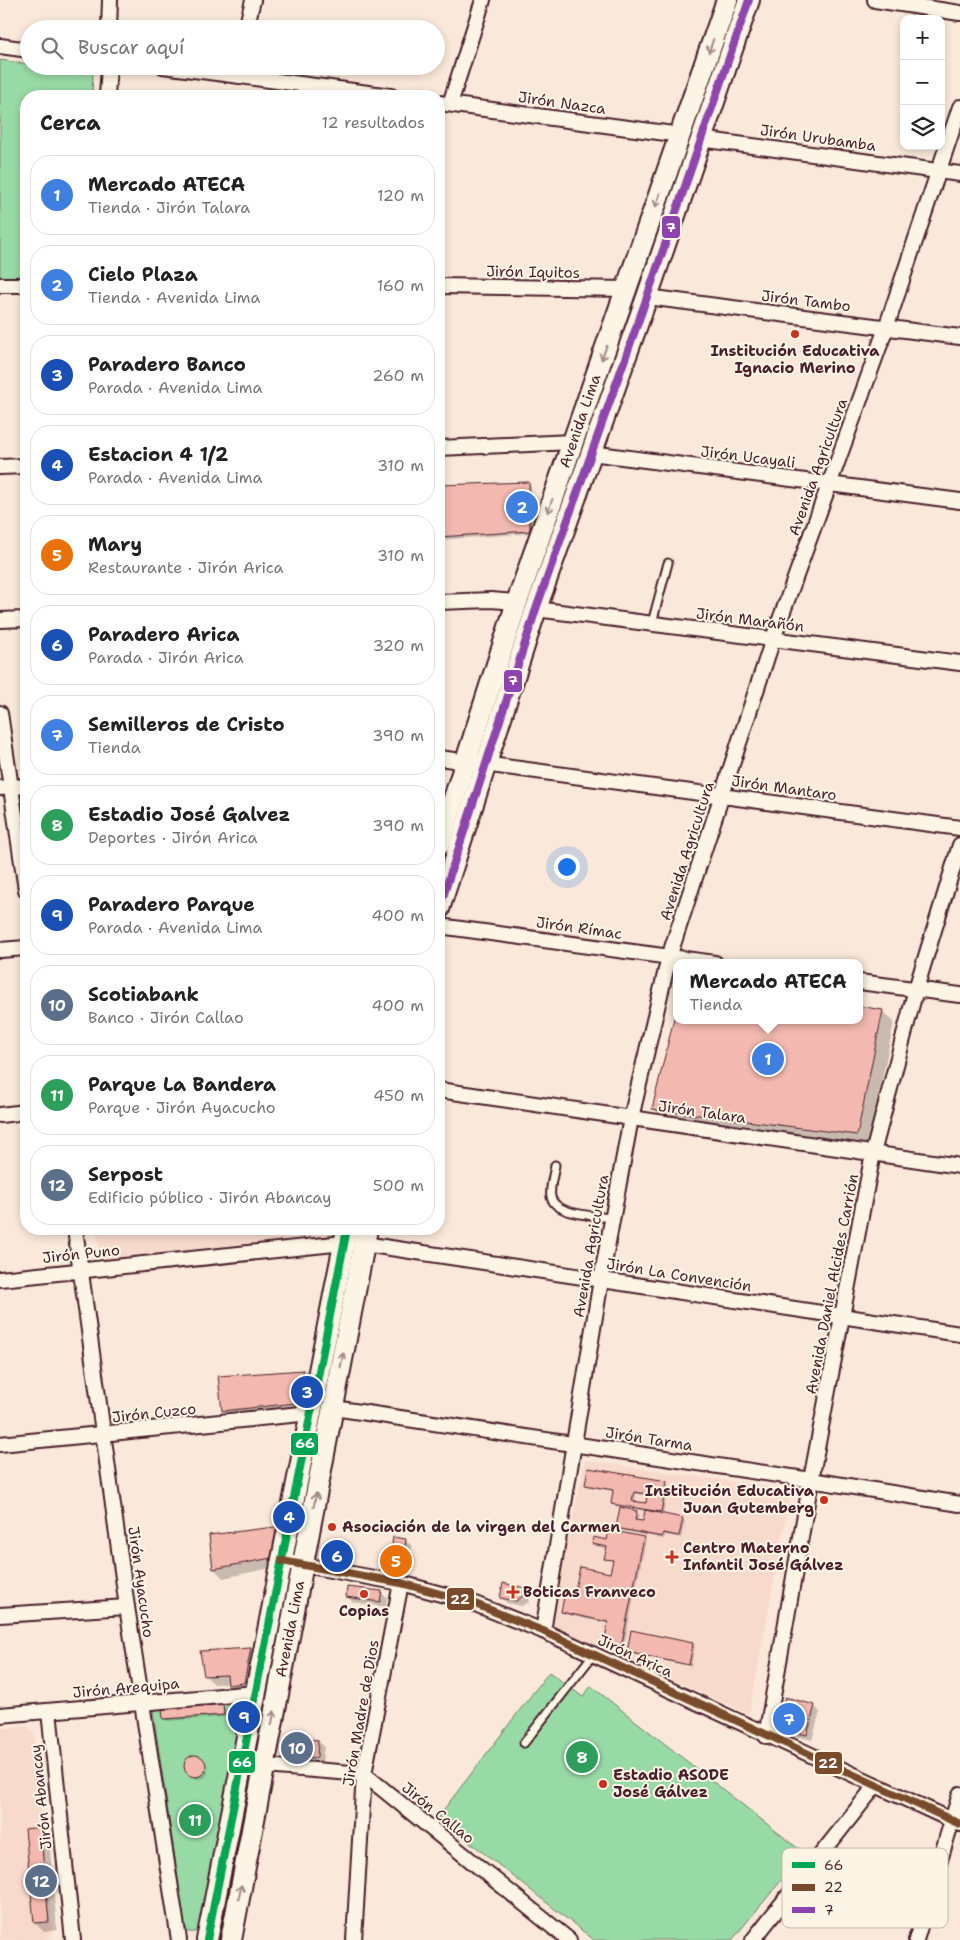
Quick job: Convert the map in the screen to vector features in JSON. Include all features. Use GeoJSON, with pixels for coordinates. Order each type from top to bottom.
{"type":"FeatureCollection","features":[{"type":"Feature","properties":{"kind":"main road","name":"Avenida Lima"},"geometry":{"type":"LineString","coordinates":[[445,889],[485,764],[526,605],[572,442],[727,0]]}},
{"type":"Feature","properties":{"kind":"main road","name":"Avenida Lima"},"geometry":{"type":"LineString","coordinates":[[445,826],[465,761],[526,605],[591,453],[647,297],[749,0]]}},
{"type":"Feature","properties":{"kind":"main road","name":"Avenida Lima"},"geometry":{"type":"LineString","coordinates":[[231,1940],[302,1565],[334,1408],[356,1236]]}},
{"type":"Feature","properties":{"kind":"main road","name":"Avenida Lima"},"geometry":{"type":"LineString","coordinates":[[207,1940],[310,1413],[356,1236]]}},
{"type":"Feature","properties":{"kind":"street"},"geometry":{"type":"LineString","coordinates":[[109,20],[110,0]]}},
{"type":"Feature","properties":{"kind":"street"},"geometry":{"type":"LineString","coordinates":[[248,20],[253,0]]}},
{"type":"Feature","properties":{"kind":"street"},"geometry":{"type":"LineString","coordinates":[[445,100],[483,0]]}},
{"type":"Feature","properties":{"kind":"street"},"geometry":{"type":"LineString","coordinates":[[875,0],[960,13]]}},
{"type":"Feature","properties":{"kind":"street"},"geometry":{"type":"LineString","coordinates":[[0,46],[20,49]]}},
{"type":"Feature","properties":{"kind":"street"},"geometry":{"type":"LineString","coordinates":[[107,90],[108,75]]}},
{"type":"Feature","properties":{"kind":"street"},"geometry":{"type":"LineString","coordinates":[[259,75],[353,90]]}},
{"type":"Feature","properties":{"kind":"street","name":"Jirón Nazca"},"geometry":{"type":"LineString","coordinates":[[445,103],[681,134]]}},
{"type":"Feature","properties":{"kind":"street","name":"Avenida Agricultura"},"geometry":{"type":"LineString","coordinates":[[543,1631],[612,1218],[631,1118],[669,957],[773,639],[886,328],[960,107]]}},
{"type":"Feature","properties":{"kind":"street","name":"Jirón Urubamba"},"geometry":{"type":"LineString","coordinates":[[700,139],[960,174]]}},
{"type":"Feature","properties":{"kind":"street"},"geometry":{"type":"LineString","coordinates":[[0,285],[20,285]]}},
{"type":"Feature","properties":{"kind":"street","name":"Jirón Iquitos"},"geometry":{"type":"LineString","coordinates":[[445,286],[627,289]]}},
{"type":"Feature","properties":{"kind":"street","name":"Jirón Tambo"},"geometry":{"type":"LineString","coordinates":[[647,297],[960,337]]}},
{"type":"Feature","properties":{"kind":"street"},"geometry":{"type":"LineString","coordinates":[[445,448],[572,442]]}},
{"type":"Feature","properties":{"kind":"street","name":"Jirón Ucayali"},"geometry":{"type":"LineString","coordinates":[[591,453],[960,501]]}},
{"type":"Feature","properties":{"kind":"street"},"geometry":{"type":"LineString","coordinates":[[0,467],[20,466]]}},
{"type":"Feature","properties":{"kind":"street","name":"Jirón Marañón"},"geometry":{"type":"LineString","coordinates":[[445,602],[491,600],[960,663]]}},
{"type":"Feature","properties":{"kind":"street"},"geometry":{"type":"LineString","coordinates":[[0,620],[20,619]]}},
{"type":"Feature","properties":{"kind":"street"},"geometry":{"type":"LineString","coordinates":[[0,713],[6,788],[20,859]]}},
{"type":"Feature","properties":{"kind":"street","name":"Jirón Mantaro"},"geometry":{"type":"LineString","coordinates":[[445,759],[960,828]]}},
{"type":"Feature","properties":{"kind":"street"},"geometry":{"type":"LineString","coordinates":[[6,788],[20,787]]}},
{"type":"Feature","properties":{"kind":"street","name":"Avenida Daniel Alcides Carrión"},"geometry":{"type":"LineString","coordinates":[[766,1736],[811,1480],[873,1153],[916,989],[960,845]]}},
{"type":"Feature","properties":{"kind":"street","name":"Jirón Rímac"},"geometry":{"type":"LineString","coordinates":[[445,927],[684,959]]}},
{"type":"Feature","properties":{"kind":"street"},"geometry":{"type":"LineString","coordinates":[[0,950],[20,948]]}},
{"type":"Feature","properties":{"kind":"street"},"geometry":{"type":"LineString","coordinates":[[863,982],[960,995]]}},
{"type":"Feature","properties":{"kind":"street","name":"Jirón Talara"},"geometry":{"type":"LineString","coordinates":[[445,1091],[960,1166]]}},
{"type":"Feature","properties":{"kind":"street"},"geometry":{"type":"LineString","coordinates":[[0,1114],[20,1112]]}},
{"type":"Feature","properties":{"kind":"street","name":"Jirón Ayacucho"},"geometry":{"type":"LineString","coordinates":[[76,1235],[127,1607],[179,1940]]}},
{"type":"Feature","properties":{"kind":"street","name":"Jirón La Convención"},"geometry":{"type":"LineString","coordinates":[[356,1236],[601,1280],[960,1334]]}},
{"type":"Feature","properties":{"kind":"street","name":"Jirón Puno"},"geometry":{"type":"LineString","coordinates":[[0,1279],[356,1236]]}},
{"type":"Feature","properties":{"kind":"street","name":"Jirón Tarma"},"geometry":{"type":"LineString","coordinates":[[334,1408],[960,1504]]}},
{"type":"Feature","properties":{"kind":"street","name":"Jirón Cuzco"},"geometry":{"type":"LineString","coordinates":[[0,1444],[310,1413]]}},
{"type":"Feature","properties":{"kind":"street","name":"Jirón Arica"},"geometry":{"type":"LineString","coordinates":[[282,1561],[401,1583],[470,1602],[543,1631],[766,1736],[956,1822]]}},
{"type":"Feature","properties":{"kind":"street","name":"Jirón Madre de Dios"},"geometry":{"type":"LineString","coordinates":[[354,1940],[364,1774],[401,1583]]}},
{"type":"Feature","properties":{"kind":"street"},"geometry":{"type":"LineString","coordinates":[[0,1615],[127,1607]]}},
{"type":"Feature","properties":{"kind":"street","name":"Jirón Arequipa"},"geometry":{"type":"LineString","coordinates":[[0,1715],[256,1693]]}},
{"type":"Feature","properties":{"kind":"street","name":"Jirón Abancay"},"geometry":{"type":"LineString","coordinates":[[48,1711],[73,1940]]}},
{"type":"Feature","properties":{"kind":"street"},"geometry":{"type":"LineString","coordinates":[[264,1766],[364,1774]]}},
{"type":"Feature","properties":{"kind":"street","name":"Jirón Callao"},"geometry":{"type":"LineString","coordinates":[[364,1774],[569,1940]]}},
{"type":"Feature","properties":{"kind":"street"},"geometry":{"type":"LineString","coordinates":[[826,1848],[876,1785]]}},
{"type":"Feature","properties":{"kind":"street"},"geometry":{"type":"LineString","coordinates":[[947,1848],[956,1822],[960,1794]]}},
{"type":"Feature","properties":{"kind":"street"},"geometry":{"type":"LineString","coordinates":[[753,1940],[782,1903]]}},
{"type":"Feature","properties":{"kind":"street"},"geometry":{"type":"LineString","coordinates":[[916,1940],[920,1928]]}},
{"type":"Feature","properties":{"kind":"lane"},"geometry":{"type":"LineString","coordinates":[[652,623],[668,563]]}},
{"type":"Feature","properties":{"kind":"lane"},"geometry":{"type":"LineString","coordinates":[[555,1165],[551,1195],[554,1204],[562,1210],[612,1218]]}},
{"type":"Feature","properties":{"kind":"lane"},"geometry":{"type":"LineString","coordinates":[[524,1744],[593,1655]]}},
{"type":"Feature","properties":{"kind":"shaded area"},"geometry":{"type":"Polygon","coordinates":[[[97,1235],[331,1235],[327,1241],[104,1260],[100,1254],[97,1235]]]}},
{"type":"Feature","properties":{"kind":"shaded area","name":"Centro Materno Infantil José Gálvez"},"geometry":{"type":"Polygon","coordinates":[[[585,1460],[791,1490],[749,1714],[551,1625],[585,1460]]]}},
{"type":"Feature","properties":{"kind":"shaded area"},"geometry":{"type":"Polygon","coordinates":[[[27,1726],[34,1732],[52,1934],[46,1940],[0,1940],[0,1728],[27,1726]]]}},
{"type":"Feature","properties":{"kind":"green space"},"geometry":{"type":"Polygon","coordinates":[[[0,60],[20,63],[20,75],[93,75],[92,90],[20,90],[20,276],[0,277],[0,60]]]}},
{"type":"Feature","properties":{"kind":"green space"},"geometry":{"type":"Polygon","coordinates":[[[549,1672],[583,1697],[591,1686],[798,1848],[782,1848],[782,1880],[732,1940],[594,1940],[438,1817],[549,1672]]]}},
{"type":"Feature","properties":{"kind":"green space"},"geometry":{"type":"Polygon","coordinates":[[[235,1702],[240,1711],[202,1926],[196,1932],[188,1932],[185,1926],[153,1711],[160,1707],[235,1702]]]}},
{"type":"Feature","properties":{"kind":"building"},"geometry":{"type":"Polygon","coordinates":[[[529,482],[530,531],[445,537],[445,485],[529,482]]]}},
{"type":"Feature","properties":{"kind":"building"},"geometry":{"type":"Polygon","coordinates":[[[863,1007],[883,1010],[857,1135],[652,1109],[673,1022],[673,1024],[863,1024],[863,1007]]]}},
{"type":"Feature","properties":{"kind":"building"},"geometry":{"type":"Polygon","coordinates":[[[304,1370],[291,1396],[298,1400],[296,1403],[222,1411],[218,1376],[304,1370]]]}},
{"type":"Feature","properties":{"kind":"building"},"geometry":{"type":"Polygon","coordinates":[[[588,1468],[667,1481],[661,1512],[611,1504],[613,1490],[585,1485],[588,1468]],[[634,1492],[632,1501],[646,1503],[647,1494],[634,1492]]]}},
{"type":"Feature","properties":{"kind":"building"},"geometry":{"type":"Polygon","coordinates":[[[620,1507],[637,1511],[635,1520],[643,1521],[645,1510],[683,1518],[679,1536],[663,1533],[662,1537],[616,1528],[620,1507]]]}},
{"type":"Feature","properties":{"kind":"building"},"geometry":{"type":"Polygon","coordinates":[[[283,1526],[277,1557],[213,1569],[209,1535],[283,1526]]]}},
{"type":"Feature","properties":{"kind":"building"},"geometry":{"type":"Polygon","coordinates":[[[609,1530],[644,1537],[621,1648],[604,1644],[608,1622],[561,1612],[565,1592],[574,1594],[580,1567],[610,1573],[613,1560],[604,1559],[607,1547],[592,1544],[593,1537],[607,1540],[609,1530]]]}},
{"type":"Feature","properties":{"kind":"building"},"geometry":{"type":"Polygon","coordinates":[[[393,1537],[406,1539],[402,1569],[389,1567],[393,1537]]]}},
{"type":"Feature","properties":{"kind":"building","name":"Boticas Franveco"},"geometry":{"type":"Polygon","coordinates":[[[503,1583],[525,1588],[523,1596],[516,1601],[500,1598],[503,1583]]]}},
{"type":"Feature","properties":{"kind":"building","name":"Copias"},"geometry":{"type":"Polygon","coordinates":[[[347,1587],[382,1591],[380,1602],[346,1597],[347,1587]]]}},
{"type":"Feature","properties":{"kind":"building"},"geometry":{"type":"Polygon","coordinates":[[[631,1630],[693,1643],[689,1665],[627,1652],[631,1630]]]}},
{"type":"Feature","properties":{"kind":"building"},"geometry":{"type":"Polygon","coordinates":[[[251,1648],[244,1683],[228,1685],[227,1675],[204,1676],[200,1651],[251,1648]]]}},
{"type":"Feature","properties":{"kind":"building"},"geometry":{"type":"Polygon","coordinates":[[[785,1697],[815,1705],[807,1735],[782,1729],[779,1719],[785,1697]]]}},
{"type":"Feature","properties":{"kind":"building"},"geometry":{"type":"Polygon","coordinates":[[[223,1704],[224,1715],[163,1719],[162,1708],[223,1704]]]}},
{"type":"Feature","properties":{"kind":"building"},"geometry":{"type":"Polygon","coordinates":[[[289,1737],[318,1740],[317,1758],[288,1756],[289,1737]]]}},
{"type":"Feature","properties":{"kind":"building"},"geometry":{"type":"Polygon","coordinates":[[[195,1755],[203,1758],[206,1766],[203,1774],[195,1777],[187,1774],[184,1766],[187,1758],[195,1755]]]}},
{"type":"Feature","properties":{"kind":"building"},"geometry":{"type":"Polygon","coordinates":[[[40,1827],[49,1922],[34,1923],[25,1829],[40,1827]]]}},
{"type":"Feature","properties":{"kind":"transit line","name":"7"},"geometry":{"type":"LineString","coordinates":[[445,890],[536,609],[647,297],[749,0]]}},
{"type":"Feature","properties":{"kind":"transit line","name":"66"},"geometry":{"type":"LineString","coordinates":[[207,1940],[346,1235]]}},
{"type":"Feature","properties":{"kind":"transit line","name":"22"},"geometry":{"type":"LineString","coordinates":[[282,1561],[401,1583],[470,1602],[543,1631],[960,1824]]}},
{"type":"Feature","properties":{"kind":"place","name":"Institución Educativa Ignacio Merino"},"geometry":{"type":"Point","coordinates":[795,334]}},
{"type":"Feature","properties":{"kind":"place","name":"Cielo Plaza"},"geometry":{"type":"Point","coordinates":[522,507]}},
{"type":"Feature","properties":{"kind":"place","name":"Mercado ATECA"},"geometry":{"type":"Point","coordinates":[768,1059]}},
{"type":"Feature","properties":{"kind":"place","name":"Paradero Banco"},"geometry":{"type":"Point","coordinates":[307,1392]}},
{"type":"Feature","properties":{"kind":"place","name":"Institución Educativa Juan Gutemberg"},"geometry":{"type":"Point","coordinates":[824,1500]}},
{"type":"Feature","properties":{"kind":"place","name":"Estacion 4 1/2"},"geometry":{"type":"Point","coordinates":[289,1517]}},
{"type":"Feature","properties":{"kind":"place","name":"Asociación de la virgen del Carmen"},"geometry":{"type":"Point","coordinates":[332,1527]}},
{"type":"Feature","properties":{"kind":"place","name":"Paradero Arica"},"geometry":{"type":"Point","coordinates":[337,1556]}},
{"type":"Feature","properties":{"kind":"place","name":"Centro Materno Infantil José Gálvez"},"geometry":{"type":"Point","coordinates":[672,1557]}},
{"type":"Feature","properties":{"kind":"place","name":"Mary"},"geometry":{"type":"Point","coordinates":[396,1561]}},
{"type":"Feature","properties":{"kind":"place","name":"Boticas Franveco"},"geometry":{"type":"Point","coordinates":[513,1592]}},
{"type":"Feature","properties":{"kind":"place","name":"Copias"},"geometry":{"type":"Point","coordinates":[364,1594]}},
{"type":"Feature","properties":{"kind":"place","name":"Paradero Parque"},"geometry":{"type":"Point","coordinates":[244,1717]}},
{"type":"Feature","properties":{"kind":"place","name":"Semilleros de Cristo"},"geometry":{"type":"Point","coordinates":[789,1719]}},
{"type":"Feature","properties":{"kind":"place","name":"Scotiabank"},"geometry":{"type":"Point","coordinates":[297,1748]}},
{"type":"Feature","properties":{"kind":"place","name":"Estadio José Galvez"},"geometry":{"type":"Point","coordinates":[582,1757]}},
{"type":"Feature","properties":{"kind":"place","name":"Estadio ASODE José Gálvez"},"geometry":{"type":"Point","coordinates":[603,1784]}},
{"type":"Feature","properties":{"kind":"place","name":"Parque La Bandera"},"geometry":{"type":"Point","coordinates":[195,1820]}},
{"type":"Feature","properties":{"kind":"place","name":"Serpost"},"geometry":{"type":"Point","coordinates":[41,1881]}}]}
